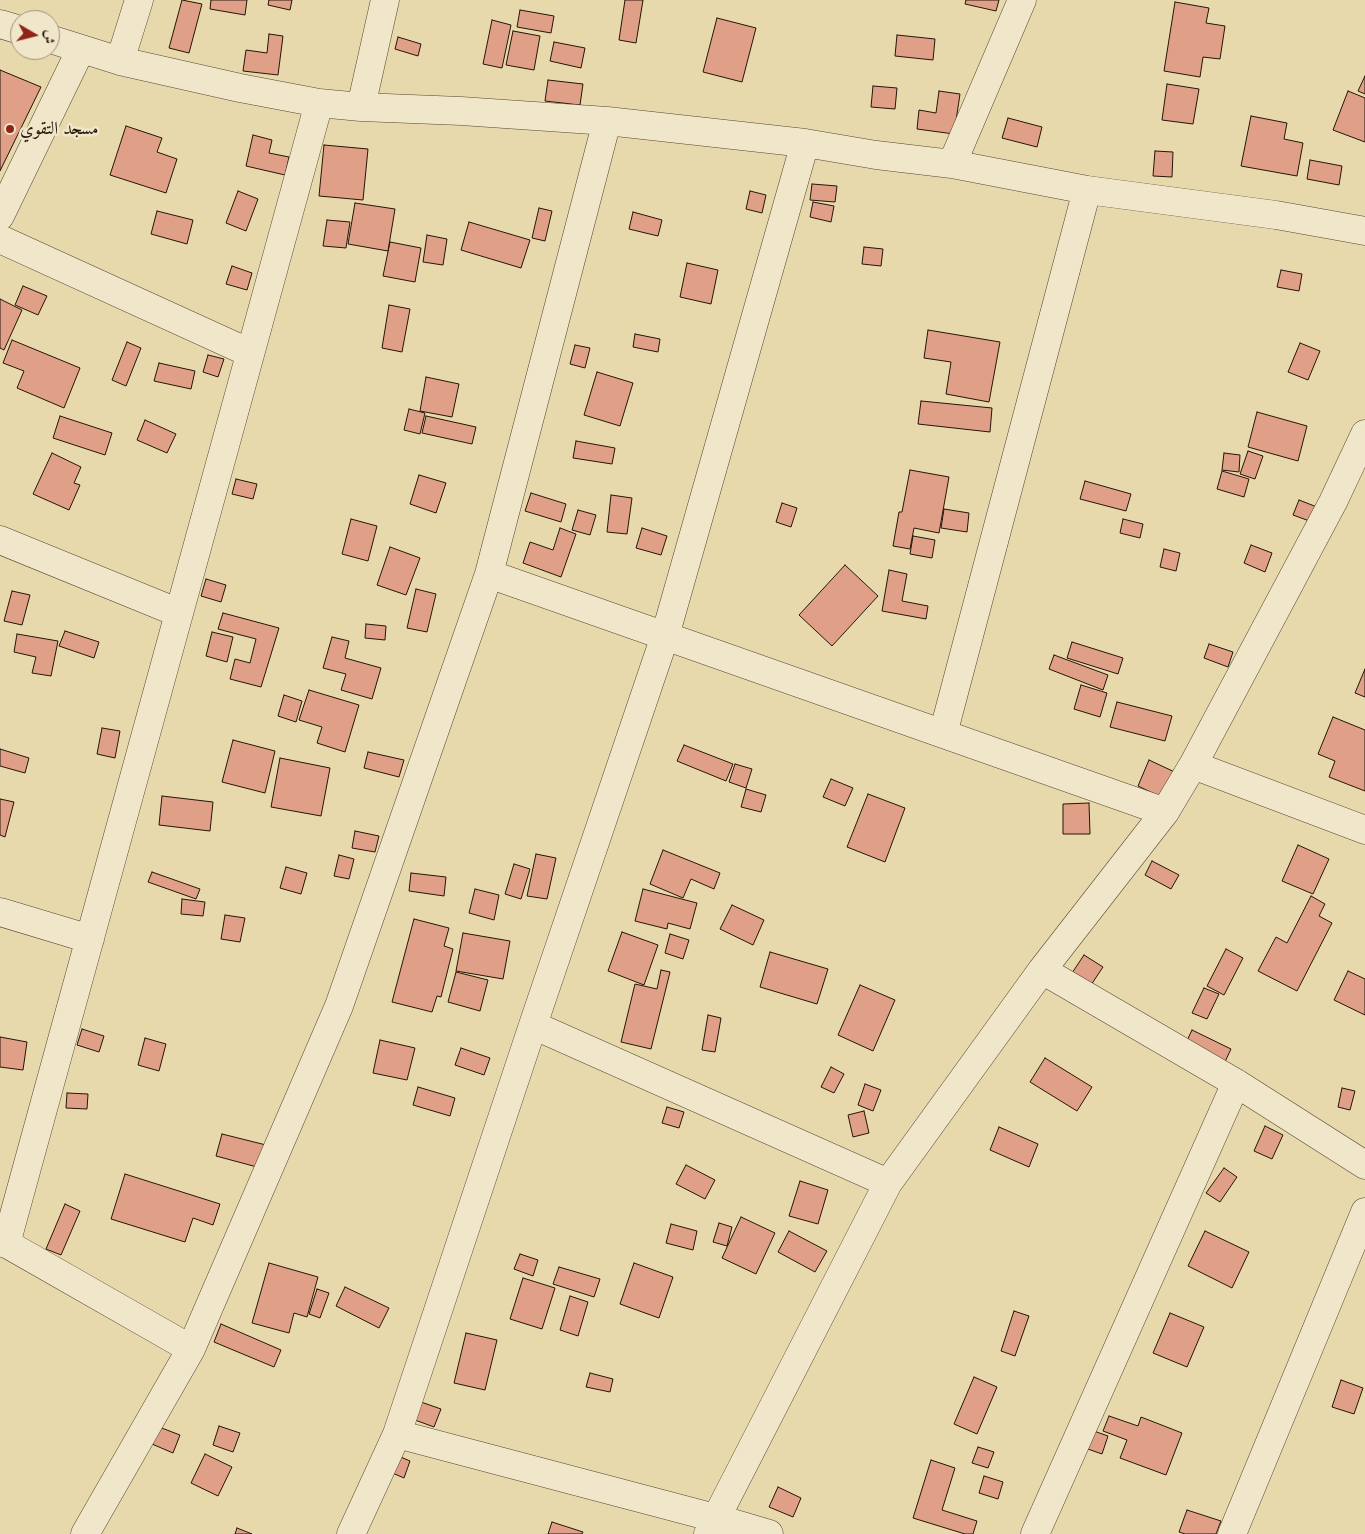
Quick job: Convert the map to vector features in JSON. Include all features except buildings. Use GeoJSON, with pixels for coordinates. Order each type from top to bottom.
{"type":"FeatureCollection","features":[{"type":"Feature","properties":{"kind":"street"},"geometry":{"type":"LineString","coordinates":[[120,61],[139,0]]}},
{"type":"Feature","properties":{"kind":"street"},"geometry":{"type":"LineString","coordinates":[[361,107],[385,0]]}},
{"type":"Feature","properties":{"kind":"street"},"geometry":{"type":"LineString","coordinates":[[952,164],[1022,0]]}},
{"type":"Feature","properties":{"kind":"street"},"geometry":{"type":"LineString","coordinates":[[60,43],[120,61],[240,88],[319,103],[607,121],[805,143],[876,155],[952,164],[1087,190],[1276,215],[1365,231]]}},
{"type":"Feature","properties":{"kind":"street"},"geometry":{"type":"LineString","coordinates":[[0,216],[81,49]]}},
{"type":"Feature","properties":{"kind":"street"},"geometry":{"type":"LineString","coordinates":[[191,1349],[3,1242],[90,939],[319,103]]}},
{"type":"Feature","properties":{"kind":"street"},"geometry":{"type":"LineString","coordinates":[[84,1534],[191,1349],[339,1006],[489,574],[607,121]]}},
{"type":"Feature","properties":{"kind":"street"},"geometry":{"type":"LineString","coordinates":[[351,1534],[397,1434],[665,636],[805,143]]}},
{"type":"Feature","properties":{"kind":"street"},"geometry":{"type":"LineString","coordinates":[[943,734],[1087,190]]}},
{"type":"Feature","properties":{"kind":"street"},"geometry":{"type":"LineString","coordinates":[[0,238],[250,353]]}},
{"type":"Feature","properties":{"kind":"street"},"geometry":{"type":"LineString","coordinates":[[712,1526],[888,1183],[1042,970],[1165,812],[1193,765],[1333,502],[1365,434]]}},
{"type":"Feature","properties":{"kind":"street"},"geometry":{"type":"LineString","coordinates":[[0,540],[179,613]]}},
{"type":"Feature","properties":{"kind":"street"},"geometry":{"type":"LineString","coordinates":[[489,574],[1165,812]]}},
{"type":"Feature","properties":{"kind":"street"},"geometry":{"type":"LineString","coordinates":[[1193,765],[1365,830]]}},
{"type":"Feature","properties":{"kind":"street"},"geometry":{"type":"LineString","coordinates":[[0,912],[90,939]]}},
{"type":"Feature","properties":{"kind":"street"},"geometry":{"type":"LineString","coordinates":[[1042,970],[1236,1083],[1365,1165]]}},
{"type":"Feature","properties":{"kind":"street"},"geometry":{"type":"LineString","coordinates":[[533,1025],[888,1183]]}},
{"type":"Feature","properties":{"kind":"street"},"geometry":{"type":"LineString","coordinates":[[1035,1534],[1236,1083]]}},
{"type":"Feature","properties":{"kind":"street"},"geometry":{"type":"LineString","coordinates":[[1232,1534],[1363,1223]]}},
{"type":"Feature","properties":{"kind":"street"},"geometry":{"type":"LineString","coordinates":[[397,1434],[712,1526],[769,1534]]}},
{"type":"Feature","properties":{"kind":"place","name":"مسجد التقوي"},"geometry":{"type":"Point","coordinates":[10,129]}}]}
